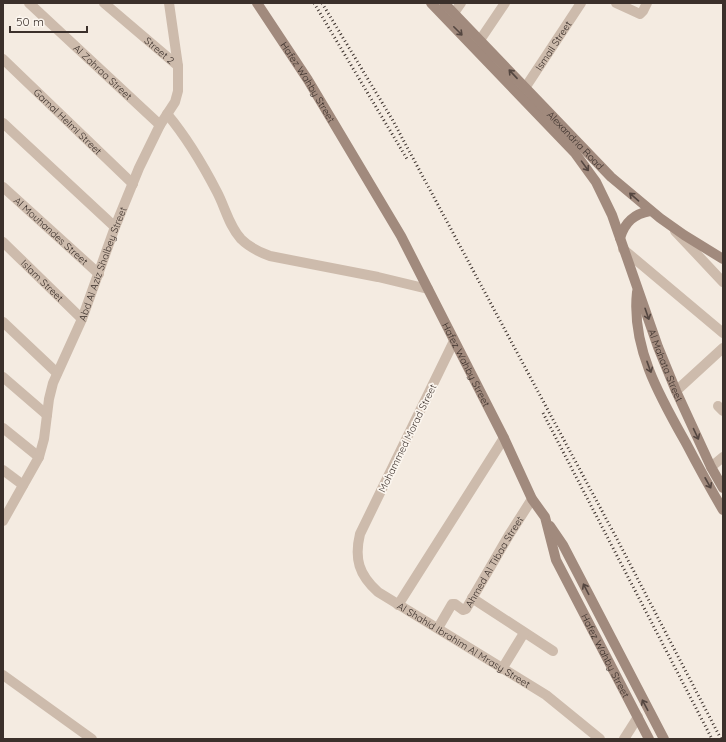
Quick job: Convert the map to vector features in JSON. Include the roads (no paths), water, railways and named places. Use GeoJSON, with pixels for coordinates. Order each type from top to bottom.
{"type":"FeatureCollection","features":[{"type":"Feature","properties":{"kind":"main road","name":"Hafez Wahby Street"},"geometry":{"type":"LineString","coordinates":[[257,3],[308,80],[402,236],[504,438],[532,499],[545,517],[556,560],[649,739]]}},
{"type":"Feature","properties":{"kind":"main road","name":"Alexandria Road"},"geometry":{"type":"LineString","coordinates":[[431,3],[575,153],[586,167],[605,198],[620,238]]}},
{"type":"Feature","properties":{"kind":"main road","name":"Alexandria Road"},"geometry":{"type":"LineString","coordinates":[[444,3],[611,177],[650,211],[669,225],[723,259]]}},
{"type":"Feature","properties":{"kind":"main road"},"geometry":{"type":"LineString","coordinates":[[620,238],[622,231],[630,219],[636,215],[650,211]]}},
{"type":"Feature","properties":{"kind":"main road","name":"Al Mahata Street"},"geometry":{"type":"LineString","coordinates":[[620,238],[658,348],[711,467],[723,488]]}},
{"type":"Feature","properties":{"kind":"main road"},"geometry":{"type":"LineString","coordinates":[[638,288],[636,304],[640,344],[658,393],[723,510]]}},
{"type":"Feature","properties":{"kind":"main road"},"geometry":{"type":"LineString","coordinates":[[545,517],[563,545],[664,739]]}},
{"type":"Feature","properties":{"kind":"street","name":"Al Zahraa Street"},"geometry":{"type":"LineString","coordinates":[[29,3],[160,125]]}},
{"type":"Feature","properties":{"kind":"street","name":"Street 2"},"geometry":{"type":"LineString","coordinates":[[104,3],[178,66]]}},
{"type":"Feature","properties":{"kind":"street","name":"Abd Al Aziz Shalbey Street"},"geometry":{"type":"LineString","coordinates":[[3,521],[6,508],[23,485],[39,457],[44,439],[51,390],[57,373],[71,346],[82,319],[115,227],[149,146],[160,125],[175,102],[178,91],[178,66],[169,3]]}},
{"type":"Feature","properties":{"kind":"street"},"geometry":{"type":"LineString","coordinates":[[454,13],[461,3]]}},
{"type":"Feature","properties":{"kind":"street"},"geometry":{"type":"LineString","coordinates":[[480,40],[505,3]]}},
{"type":"Feature","properties":{"kind":"street","name":"Ismail Street"},"geometry":{"type":"LineString","coordinates":[[525,88],[581,3]]}},
{"type":"Feature","properties":{"kind":"street"},"geometry":{"type":"LineString","coordinates":[[616,3],[638,14],[642,13],[647,3]]}},
{"type":"Feature","properties":{"kind":"street","name":"Gamal Helmi Street"},"geometry":{"type":"LineString","coordinates":[[3,59],[133,184]]}},
{"type":"Feature","properties":{"kind":"street"},"geometry":{"type":"LineString","coordinates":[[167,114],[183,133],[195,151],[240,238],[258,252],[270,256],[378,277],[428,289]]}},
{"type":"Feature","properties":{"kind":"street"},"geometry":{"type":"LineString","coordinates":[[3,123],[115,227]]}},
{"type":"Feature","properties":{"kind":"street","name":"Al Mouhandes Street"},"geometry":{"type":"LineString","coordinates":[[3,187],[99,274]]}},
{"type":"Feature","properties":{"kind":"street"},"geometry":{"type":"LineString","coordinates":[[669,225],[723,282]]}},
{"type":"Feature","properties":{"kind":"street","name":"Islam Street"},"geometry":{"type":"LineString","coordinates":[[3,242],[82,319]]}},
{"type":"Feature","properties":{"kind":"street"},"geometry":{"type":"LineString","coordinates":[[623,249],[723,333]]}},
{"type":"Feature","properties":{"kind":"street"},"geometry":{"type":"LineString","coordinates":[[3,322],[57,373]]}},
{"type":"Feature","properties":{"kind":"street","name":"Mohammed Morad Street"},"geometry":{"type":"LineString","coordinates":[[360,534],[454,341]]}},
{"type":"Feature","properties":{"kind":"street"},"geometry":{"type":"LineString","coordinates":[[676,391],[723,348]]}},
{"type":"Feature","properties":{"kind":"street"},"geometry":{"type":"LineString","coordinates":[[3,377],[47,415]]}},
{"type":"Feature","properties":{"kind":"street"},"geometry":{"type":"LineString","coordinates":[[3,428],[39,457]]}},
{"type":"Feature","properties":{"kind":"street"},"geometry":{"type":"LineString","coordinates":[[398,605],[504,438]]}},
{"type":"Feature","properties":{"kind":"street"},"geometry":{"type":"LineString","coordinates":[[711,467],[722,458]]}},
{"type":"Feature","properties":{"kind":"street"},"geometry":{"type":"LineString","coordinates":[[3,470],[23,485]]}},
{"type":"Feature","properties":{"kind":"street","name":"Ahmed Al Tibaa Street"},"geometry":{"type":"LineString","coordinates":[[438,628],[452,604],[455,604],[464,610],[532,499]]}},
{"type":"Feature","properties":{"kind":"street","name":"Al Shahid Ibrahim Al Mrasy Street"},"geometry":{"type":"LineString","coordinates":[[360,534],[357,556],[359,566],[370,585],[378,592],[546,696],[600,739]]}},
{"type":"Feature","properties":{"kind":"street"},"geometry":{"type":"LineString","coordinates":[[472,598],[553,651]]}},
{"type":"Feature","properties":{"kind":"street"},"geometry":{"type":"LineString","coordinates":[[502,669],[524,633]]}},
{"type":"Feature","properties":{"kind":"street"},"geometry":{"type":"LineString","coordinates":[[3,675],[92,739]]}},
{"type":"Feature","properties":{"kind":"street"},"geometry":{"type":"LineString","coordinates":[[624,739],[638,717]]}},
{"type":"Feature","properties":{"kind":"railway"},"geometry":{"type":"LineString","coordinates":[[314,3],[407,159]]}},
{"type":"Feature","properties":{"kind":"railway"},"geometry":{"type":"LineString","coordinates":[[322,3],[392,119],[617,539],[721,739]]}},
{"type":"Feature","properties":{"kind":"railway"},"geometry":{"type":"LineString","coordinates":[[543,413],[712,739]]}}]}
